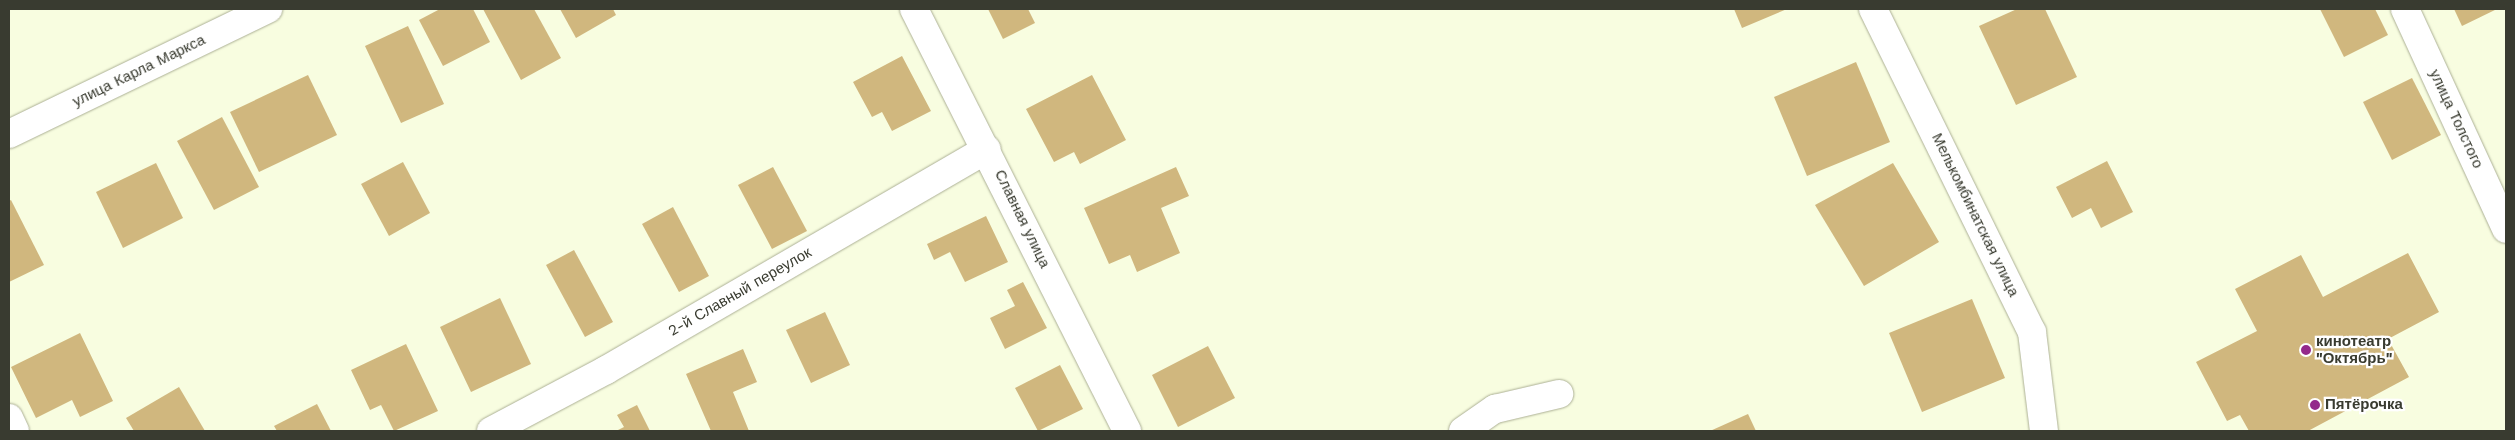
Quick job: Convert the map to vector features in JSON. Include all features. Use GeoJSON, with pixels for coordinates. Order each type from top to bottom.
{"type":"FeatureCollection","features":[{"type":"Feature","properties":{"kind":"street","name":"улица Карла Маркса"},"geometry":{"type":"LineString","coordinates":[[9,134],[268,9]]}},
{"type":"Feature","properties":{"kind":"street","name":"Славная улица"},"geometry":{"type":"LineString","coordinates":[[914,9],[987,149],[1127,431]]}},
{"type":"Feature","properties":{"kind":"street","name":"Мелькомбинатская улица"},"geometry":{"type":"LineString","coordinates":[[1873,9],[2032,332],[2044,431]]}},
{"type":"Feature","properties":{"kind":"street","name":"улица Толстого"},"geometry":{"type":"LineString","coordinates":[[2405,9],[2506,229]]}},
{"type":"Feature","properties":{"kind":"street","name":"2-й Славный переулок"},"geometry":{"type":"LineString","coordinates":[[491,431],[606,370],[987,149]]}},
{"type":"Feature","properties":{"kind":"street"},"geometry":{"type":"LineString","coordinates":[[1464,431],[1495,409],[1559,394]]}},
{"type":"Feature","properties":{"kind":"street"},"geometry":{"type":"LineString","coordinates":[[9,418],[15,431]]}},
{"type":"Feature","properties":{"kind":"building"},"geometry":{"type":"Polygon","coordinates":[[[440,9],[473,9],[490,42],[443,66],[419,20],[440,9]]]}},
{"type":"Feature","properties":{"kind":"building"},"geometry":{"type":"Polygon","coordinates":[[[483,9],[534,9],[561,58],[521,80],[483,9]]]}},
{"type":"Feature","properties":{"kind":"building"},"geometry":{"type":"Polygon","coordinates":[[[560,9],[613,9],[616,15],[576,38],[560,9]]]}},
{"type":"Feature","properties":{"kind":"building"},"geometry":{"type":"Polygon","coordinates":[[[988,9],[1028,9],[1035,23],[1003,39],[988,9]]]}},
{"type":"Feature","properties":{"kind":"building"},"geometry":{"type":"Polygon","coordinates":[[[1734,9],[1787,9],[1742,28],[1734,9]]]}},
{"type":"Feature","properties":{"kind":"building"},"geometry":{"type":"Polygon","coordinates":[[[2017,9],[2045,9],[2077,77],[2016,105],[1979,26],[2017,9]]]}},
{"type":"Feature","properties":{"kind":"building"},"geometry":{"type":"Polygon","coordinates":[[[2320,9],[2375,9],[2388,35],[2344,57],[2320,9]]]}},
{"type":"Feature","properties":{"kind":"building"},"geometry":{"type":"Polygon","coordinates":[[[2454,9],[2497,9],[2462,26],[2454,9]]]}},
{"type":"Feature","properties":{"kind":"building"},"geometry":{"type":"Polygon","coordinates":[[[408,26],[444,104],[401,123],[365,46],[408,26]]]}},
{"type":"Feature","properties":{"kind":"building"},"geometry":{"type":"Polygon","coordinates":[[[902,56],[931,111],[892,131],[882,112],[872,117],[853,82],[902,56]]]}},
{"type":"Feature","properties":{"kind":"building"},"geometry":{"type":"Polygon","coordinates":[[[1856,62],[1890,142],[1807,176],[1774,97],[1856,62]]]}},
{"type":"Feature","properties":{"kind":"building"},"geometry":{"type":"Polygon","coordinates":[[[308,75],[337,135],[259,172],[230,112],[308,75]]]}},
{"type":"Feature","properties":{"kind":"building"},"geometry":{"type":"Polygon","coordinates":[[[1092,75],[1126,140],[1080,164],[1074,152],[1054,162],[1026,109],[1092,75]]]}},
{"type":"Feature","properties":{"kind":"building"},"geometry":{"type":"Polygon","coordinates":[[[2412,78],[2441,135],[2392,160],[2363,102],[2412,78]]]}},
{"type":"Feature","properties":{"kind":"building"},"geometry":{"type":"Polygon","coordinates":[[[222,117],[259,187],[214,210],[177,141],[222,117]]]}},
{"type":"Feature","properties":{"kind":"building"},"geometry":{"type":"Polygon","coordinates":[[[2107,161],[2133,212],[2101,228],[2091,208],[2072,218],[2056,187],[2107,161]]]}},
{"type":"Feature","properties":{"kind":"building"},"geometry":{"type":"Polygon","coordinates":[[[403,162],[430,213],[389,236],[361,184],[403,162]]]}},
{"type":"Feature","properties":{"kind":"building"},"geometry":{"type":"Polygon","coordinates":[[[156,163],[183,218],[123,248],[96,192],[156,163]]]}},
{"type":"Feature","properties":{"kind":"building"},"geometry":{"type":"Polygon","coordinates":[[[1893,163],[1939,242],[1864,286],[1815,205],[1893,163]]]}},
{"type":"Feature","properties":{"kind":"building"},"geometry":{"type":"Polygon","coordinates":[[[773,167],[807,231],[772,249],[738,185],[773,167]]]}},
{"type":"Feature","properties":{"kind":"building"},"geometry":{"type":"Polygon","coordinates":[[[1176,167],[1189,196],[1161,208],[1180,253],[1137,272],[1130,255],[1109,264],[1084,208],[1176,167]]]}},
{"type":"Feature","properties":{"kind":"building"},"geometry":{"type":"Polygon","coordinates":[[[11,200],[44,265],[9,282],[9,201],[11,200]]]}},
{"type":"Feature","properties":{"kind":"building"},"geometry":{"type":"Polygon","coordinates":[[[673,207],[709,276],[679,292],[642,224],[673,207]]]}},
{"type":"Feature","properties":{"kind":"building"},"geometry":{"type":"Polygon","coordinates":[[[986,216],[1008,262],[965,282],[950,252],[934,260],[927,244],[986,216]]]}},
{"type":"Feature","properties":{"kind":"building"},"geometry":{"type":"Polygon","coordinates":[[[574,250],[613,322],[585,337],[546,265],[574,250]]]}},
{"type":"Feature","properties":{"kind":"building","name":"кинотеатр \"Октябрь\""},"geometry":{"type":"Polygon","coordinates":[[[2408,253],[2439,312],[2388,339],[2409,377],[2308,431],[2249,431],[2240,415],[2227,421],[2196,362],[2257,331],[2235,289],[2301,255],[2323,297],[2408,253]]]}},
{"type":"Feature","properties":{"kind":"building"},"geometry":{"type":"Polygon","coordinates":[[[1023,282],[1047,328],[1005,349],[990,318],[1015,306],[1007,290],[1023,282]]]}},
{"type":"Feature","properties":{"kind":"building"},"geometry":{"type":"Polygon","coordinates":[[[500,298],[531,364],[471,392],[440,327],[500,298]]]}},
{"type":"Feature","properties":{"kind":"building"},"geometry":{"type":"Polygon","coordinates":[[[1972,299],[2005,378],[1922,412],[1889,333],[1972,299]]]}},
{"type":"Feature","properties":{"kind":"building"},"geometry":{"type":"Polygon","coordinates":[[[825,312],[850,365],[811,383],[786,330],[825,312]]]}},
{"type":"Feature","properties":{"kind":"building"},"geometry":{"type":"Polygon","coordinates":[[[80,333],[113,401],[80,417],[72,400],[36,418],[11,367],[80,333]]]}},
{"type":"Feature","properties":{"kind":"building"},"geometry":{"type":"Polygon","coordinates":[[[406,344],[438,411],[394,431],[381,405],[370,410],[351,370],[406,344]]]}},
{"type":"Feature","properties":{"kind":"building"},"geometry":{"type":"Polygon","coordinates":[[[1208,346],[1235,398],[1178,427],[1152,375],[1208,346]]]}},
{"type":"Feature","properties":{"kind":"building"},"geometry":{"type":"Polygon","coordinates":[[[743,349],[757,382],[733,392],[749,431],[711,431],[686,374],[743,349]]]}},
{"type":"Feature","properties":{"kind":"building"},"geometry":{"type":"Polygon","coordinates":[[[1060,365],[1083,409],[1038,431],[1015,388],[1060,365]]]}},
{"type":"Feature","properties":{"kind":"building"},"geometry":{"type":"Polygon","coordinates":[[[179,387],[205,431],[134,431],[126,418],[179,387]]]}},
{"type":"Feature","properties":{"kind":"building"},"geometry":{"type":"Polygon","coordinates":[[[317,404],[331,431],[277,431],[274,426],[317,404]]]}},
{"type":"Feature","properties":{"kind":"building"},"geometry":{"type":"Polygon","coordinates":[[[637,405],[650,431],[616,431],[624,427],[617,415],[637,405]]]}},
{"type":"Feature","properties":{"kind":"building"},"geometry":{"type":"Polygon","coordinates":[[[1748,414],[1756,431],[1710,431],[1748,414]]]}},
{"type":"Feature","properties":{"kind":"place","name":"кинотеатр \"Октябрь\""},"geometry":{"type":"Point","coordinates":[2306,350]}},
{"type":"Feature","properties":{"kind":"place","name":"Пятёрочка"},"geometry":{"type":"Point","coordinates":[2315,405]}}]}
